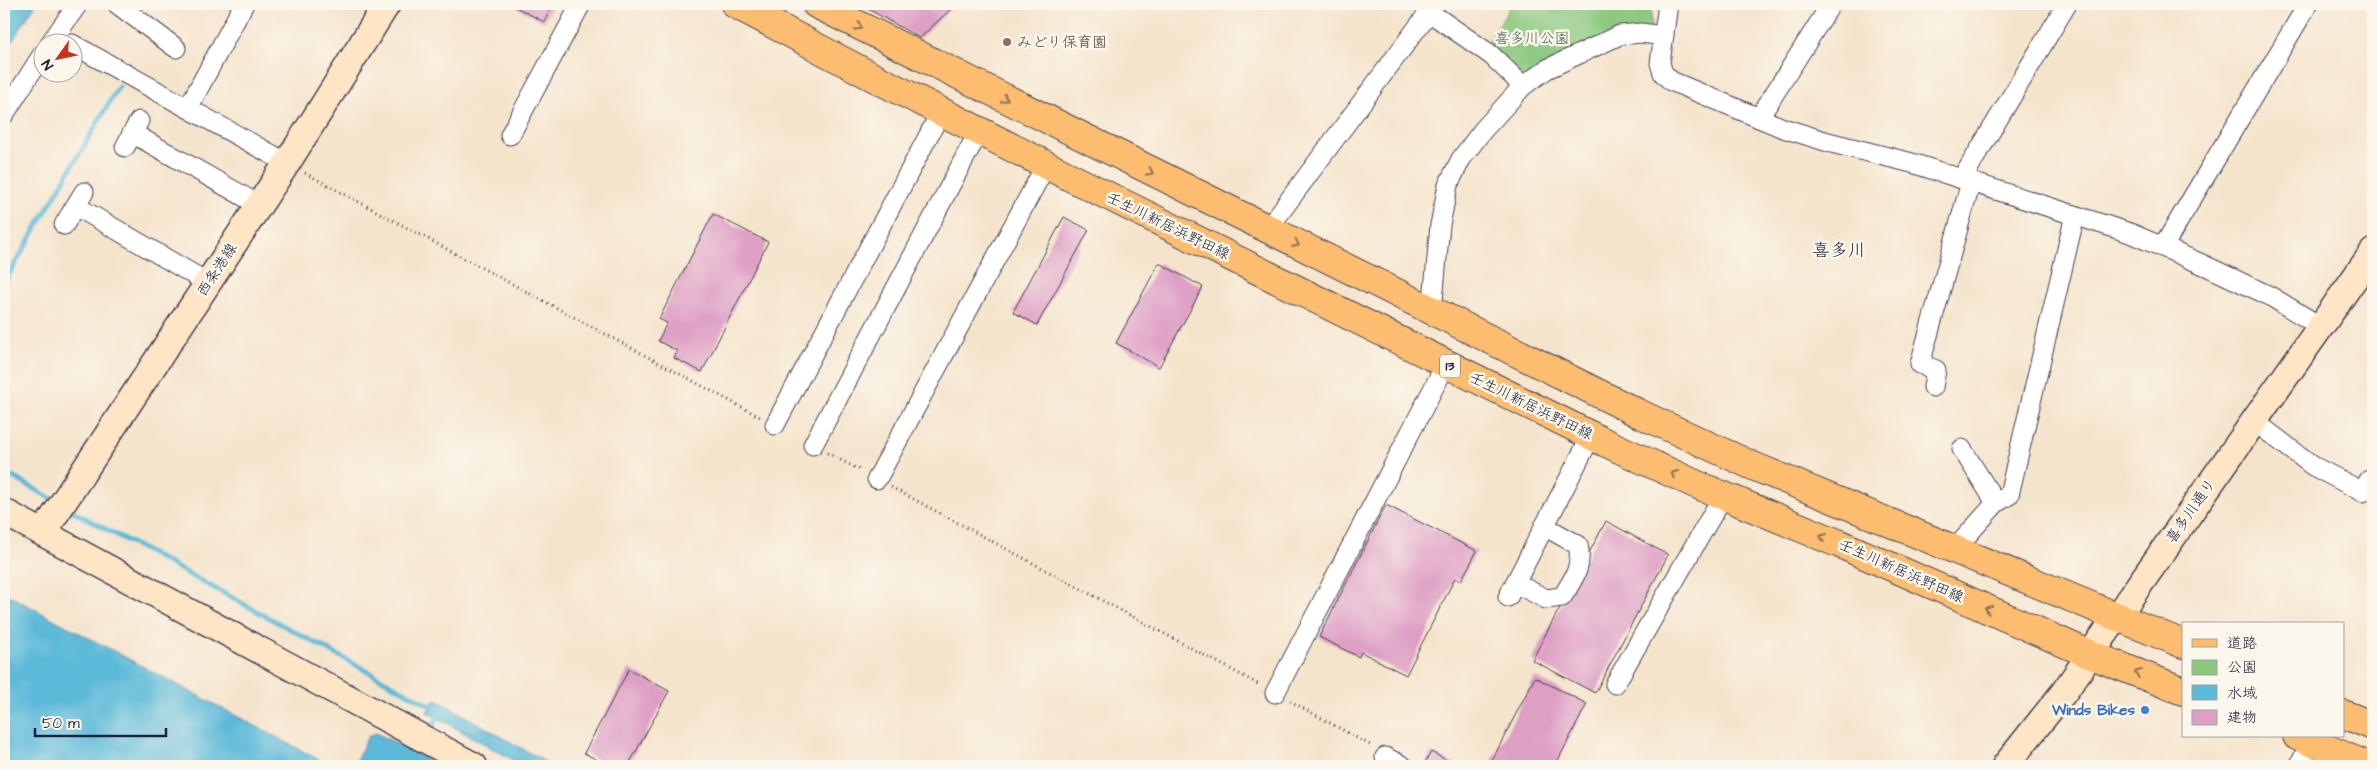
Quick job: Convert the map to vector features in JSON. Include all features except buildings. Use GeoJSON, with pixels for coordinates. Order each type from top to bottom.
{"type":"FeatureCollection","features":[{"type":"Feature","properties":{"kind":"main road","name":"壬生川新居浜野田線"},"geometry":{"type":"LineString","coordinates":[[735,4],[1046,165],[1591,436],[1723,496],[2089,654],[2182,691]]}},
{"type":"Feature","properties":{"kind":"main road"},"geometry":{"type":"LineString","coordinates":[[816,4],[1638,413],[1753,466],[2118,615],[2182,644]]}},
{"type":"Feature","properties":{"kind":"main road"},"geometry":{"type":"LineString","coordinates":[[2344,714],[2373,726]]}},
{"type":"Feature","properties":{"kind":"main road"},"geometry":{"type":"LineString","coordinates":[[2304,739],[2368,766]]}},
{"type":"Feature","properties":{"kind":"street"},"geometry":{"type":"LineString","coordinates":[[66,32],[78,4]]}},
{"type":"Feature","properties":{"kind":"street"},"geometry":{"type":"LineString","coordinates":[[117,4],[176,48]]}},
{"type":"Feature","properties":{"kind":"street"},"geometry":{"type":"LineString","coordinates":[[188,108],[244,4]]}},
{"type":"Feature","properties":{"kind":"street","name":"西条港線"},"geometry":{"type":"LineString","coordinates":[[43,534],[287,163],[387,4]]}},
{"type":"Feature","properties":{"kind":"street"},"geometry":{"type":"LineString","coordinates":[[510,135],[581,4]]}},
{"type":"Feature","properties":{"kind":"street"},"geometry":{"type":"LineString","coordinates":[[1668,4],[1660,63],[1664,73],[1671,81],[1759,118],[1828,142],[1912,163],[2130,233],[2270,296],[2321,327]]}},
{"type":"Feature","properties":{"kind":"street"},"geometry":{"type":"LineString","coordinates":[[1759,118],[1831,4]]}},
{"type":"Feature","properties":{"kind":"street"},"geometry":{"type":"LineString","coordinates":[[1933,387],[1936,370],[1920,364],[1966,180],[2067,4]]}},
{"type":"Feature","properties":{"kind":"street"},"geometry":{"type":"LineString","coordinates":[[2164,248],[2308,4]]}},
{"type":"Feature","properties":{"kind":"street"},"geometry":{"type":"LineString","coordinates":[[1267,230],[1429,12],[1491,55],[1523,86]]}},
{"type":"Feature","properties":{"kind":"street"},"geometry":{"type":"LineString","coordinates":[[1432,312],[1440,225],[1448,186],[1461,159],[1483,130],[1523,86],[1547,70],[1620,35],[1641,33],[1664,36]]}},
{"type":"Feature","properties":{"kind":"street"},"geometry":{"type":"LineString","coordinates":[[82,52],[287,163]]}},
{"type":"Feature","properties":{"kind":"street"},"geometry":{"type":"LineString","coordinates":[[4,115],[32,71]]}},
{"type":"Feature","properties":{"kind":"street"},"geometry":{"type":"LineString","coordinates":[[775,425],[941,112]]}},
{"type":"Feature","properties":{"kind":"street"},"geometry":{"type":"LineString","coordinates":[[814,445],[979,131]]}},
{"type":"Feature","properties":{"kind":"street"},"geometry":{"type":"LineString","coordinates":[[132,134],[259,205]]}},
{"type":"Feature","properties":{"kind":"street"},"geometry":{"type":"LineString","coordinates":[[877,480],[1046,165]]}},
{"type":"Feature","properties":{"kind":"street"},"geometry":{"type":"LineString","coordinates":[[64,225],[80,199],[208,283]]}},
{"type":"Feature","properties":{"kind":"street"},"geometry":{"type":"LineString","coordinates":[[1955,549],[1996,503],[2009,495],[2076,215]]}},
{"type":"Feature","properties":{"kind":"street","name":"喜多川通り"},"geometry":{"type":"LineString","coordinates":[[2005,766],[2064,692],[2373,252]]}},
{"type":"Feature","properties":{"kind":"street"},"geometry":{"type":"LineString","coordinates":[[1275,693],[1446,364]]}},
{"type":"Feature","properties":{"kind":"street"},"geometry":{"type":"LineString","coordinates":[[2254,421],[2313,466],[2363,492],[2369,480]]}},
{"type":"Feature","properties":{"kind":"street"},"geometry":{"type":"LineString","coordinates":[[1544,526],[1578,545],[1581,559],[1562,597],[1546,599],[1512,590],[1544,526],[1591,436]]}},
{"type":"Feature","properties":{"kind":"street"},"geometry":{"type":"LineString","coordinates":[[1962,449],[1996,503]]}},
{"type":"Feature","properties":{"kind":"street"},"geometry":{"type":"LineString","coordinates":[[1615,684],[1723,496]]}},
{"type":"Feature","properties":{"kind":"street"},"geometry":{"type":"LineString","coordinates":[[4,512],[474,766]]}},
{"type":"Feature","properties":{"kind":"street"},"geometry":{"type":"LineString","coordinates":[[2298,766],[2304,739]]}},
{"type":"Feature","properties":{"kind":"street"},"geometry":{"type":"LineString","coordinates":[[1385,757],[1403,766]]}},
{"type":"Feature","properties":{"kind":"path"},"geometry":{"type":"LineString","coordinates":[[287,163],[775,425]]}},
{"type":"Feature","properties":{"kind":"path"},"geometry":{"type":"LineString","coordinates":[[814,445],[1367,742],[1385,757]]}},
{"type":"Feature","properties":{"kind":"green space","name":"喜多川公園"},"geometry":{"type":"Polygon","coordinates":[[[1512,4],[1651,4],[1651,34],[1620,35],[1523,86],[1483,51],[1512,4]]]}},
{"type":"Feature","properties":{"kind":"water"},"geometry":{"type":"Polygon","coordinates":[[[4,4],[36,4],[4,54],[4,4]]]}},
{"type":"Feature","properties":{"kind":"water"},"geometry":{"type":"Polygon","coordinates":[[[4,593],[331,766],[4,766],[4,593]]]}},
{"type":"Feature","properties":{"kind":"water"},"geometry":{"type":"Polygon","coordinates":[[[435,699],[553,766],[524,766],[427,712],[435,699]]]}},
{"type":"Feature","properties":{"kind":"water"},"geometry":{"type":"Polygon","coordinates":[[[376,733],[439,766],[353,766],[368,737],[376,733]]]}},
{"type":"Feature","properties":{"kind":"waterway"},"geometry":{"type":"LineString","coordinates":[[4,283],[119,86]]}},
{"type":"Feature","properties":{"kind":"waterway"},"geometry":{"type":"LineString","coordinates":[[4,472],[56,501]]}},
{"type":"Feature","properties":{"kind":"waterway"},"geometry":{"type":"LineString","coordinates":[[67,508],[435,708]]}},
{"type":"Feature","properties":{"kind":"waterway"},"geometry":{"type":"LineString","coordinates":[[430,733],[439,713]]}},
{"type":"Feature","properties":{"kind":"place","name":"みどり保育園"},"geometry":{"type":"Point","coordinates":[1007,42]}},
{"type":"Feature","properties":{"kind":"place","name":"Winds Bikes"},"geometry":{"type":"Point","coordinates":[2145,710]}},
{"type":"Feature","properties":{"kind":"district","name":"喜多川"},"geometry":{"type":"Point","coordinates":[1839,250]}}]}
